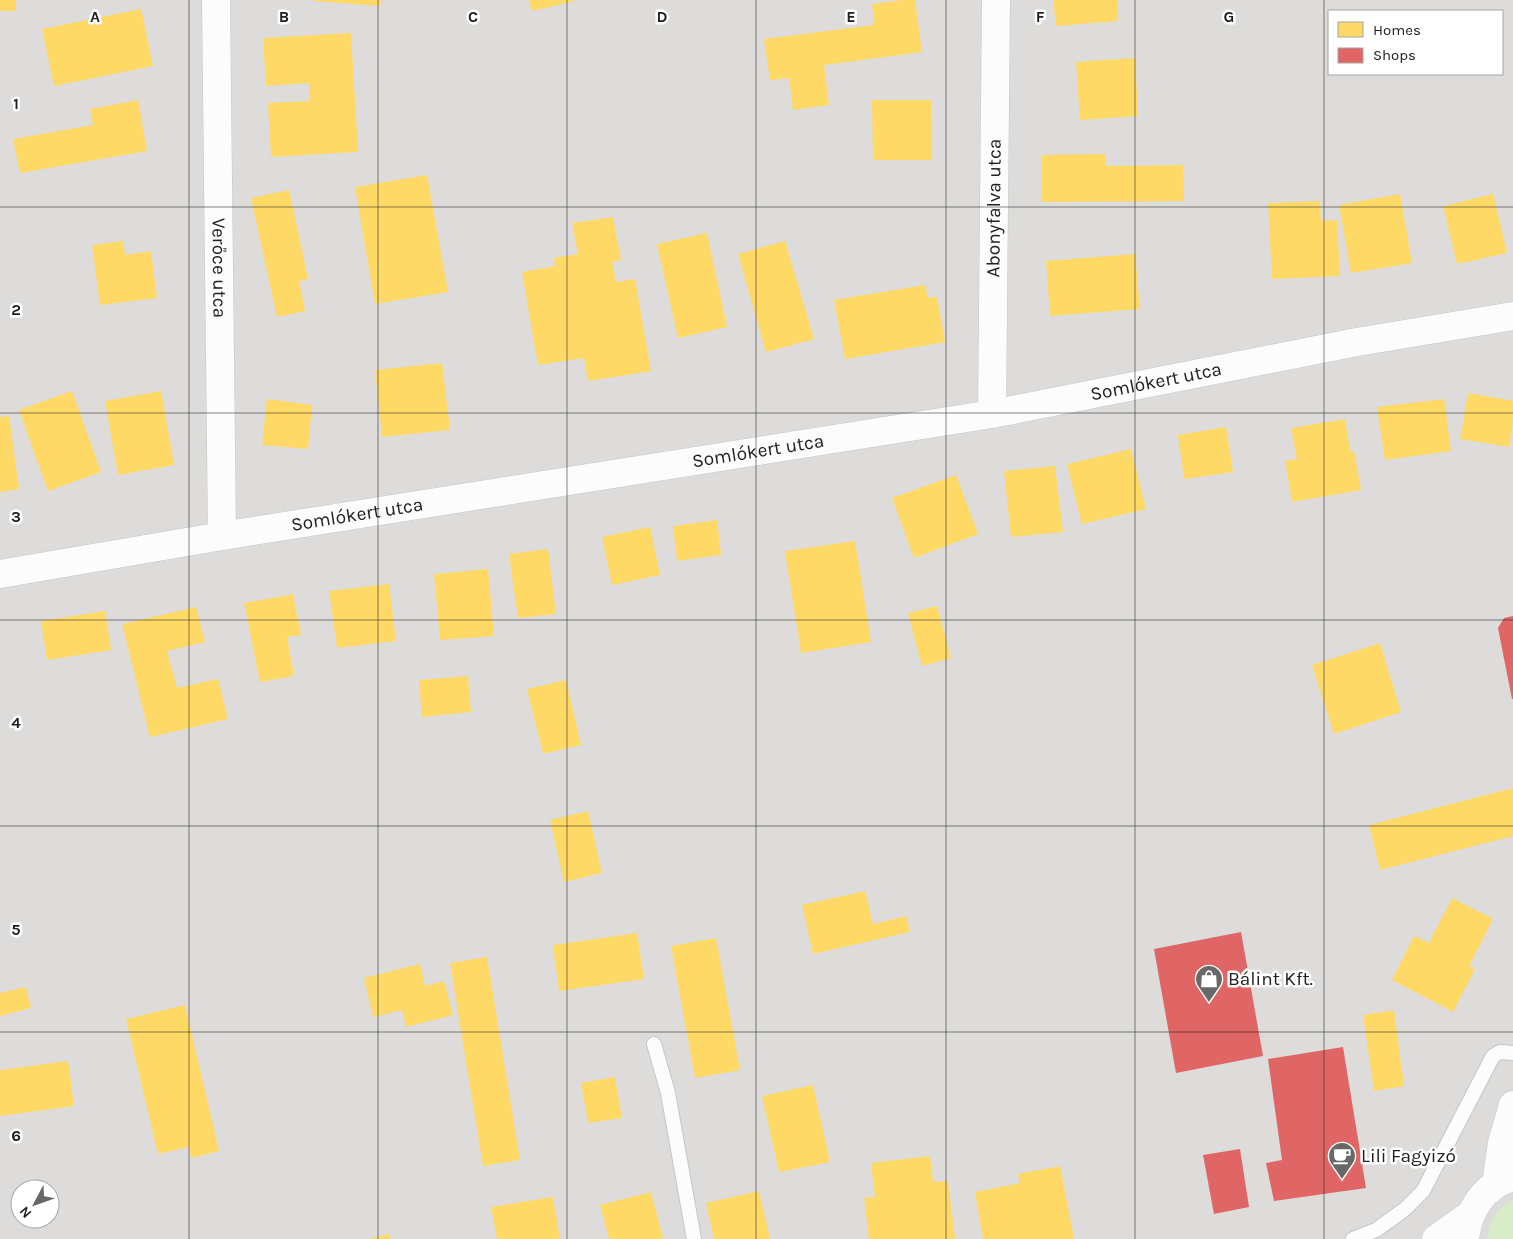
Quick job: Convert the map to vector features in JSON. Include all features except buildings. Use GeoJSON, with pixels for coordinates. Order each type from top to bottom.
{"type":"FeatureCollection","features":[{"type":"Feature","properties":{"kind":"street","name":"Verőce utca"},"geometry":{"type":"LineString","coordinates":[[216,0],[222,536]]}},
{"type":"Feature","properties":{"kind":"street","name":"Abonyfalva utca"},"geometry":{"type":"LineString","coordinates":[[992,414],[996,0]]}},
{"type":"Feature","properties":{"kind":"street","name":"Somlókert utca"},"geometry":{"type":"LineString","coordinates":[[0,574],[222,536],[992,414],[1357,342],[1513,316]]}},
{"type":"Feature","properties":{"kind":"street"},"geometry":{"type":"LineString","coordinates":[[1436,1239],[1467,1227],[1480,1198],[1505,1180],[1502,1143],[1513,1105]]}},
{"type":"Feature","properties":{"kind":"lane"},"geometry":{"type":"LineString","coordinates":[[654,1044],[668,1093],[694,1239]]}},
{"type":"Feature","properties":{"kind":"lane"},"geometry":{"type":"LineString","coordinates":[[1353,1239],[1376,1230],[1405,1210],[1423,1190],[1493,1056],[1500,1052],[1513,1053]]}},
{"type":"Feature","properties":{"kind":"shaded area"},"geometry":{"type":"Polygon","coordinates":[[[0,0],[1513,0],[1513,1239],[0,1239],[0,0]]]}},
{"type":"Feature","properties":{"kind":"green space"},"geometry":{"type":"Polygon","coordinates":[[[1513,1200],[1513,1239],[1487,1239],[1490,1227],[1498,1211],[1502,1206],[1513,1200]]]}},
{"type":"Feature","properties":{"kind":"place","name":"Bálint Kft."},"geometry":{"type":"Point","coordinates":[1209,1003]}},
{"type":"Feature","properties":{"kind":"place","name":"Lili Fagyizó"},"geometry":{"type":"Point","coordinates":[1342,1180]}}]}
